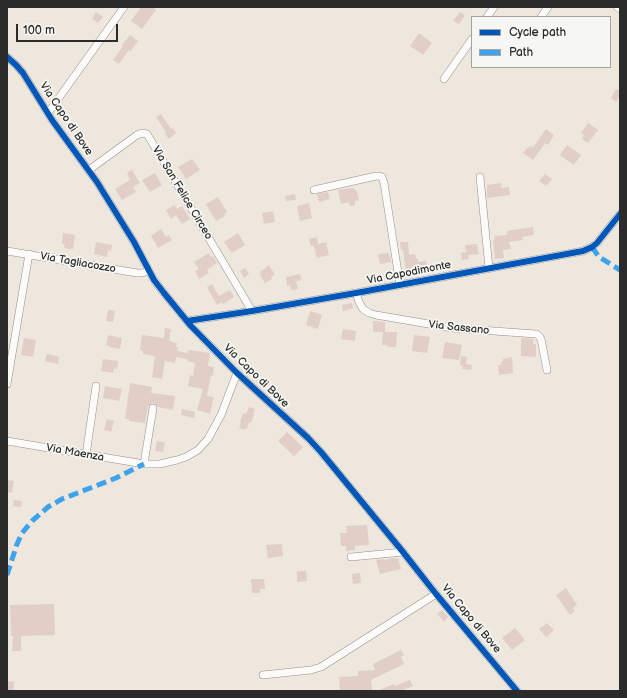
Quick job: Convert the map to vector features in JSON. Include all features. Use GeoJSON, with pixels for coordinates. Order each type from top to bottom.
{"type":"FeatureCollection","features":[{"type":"Feature","properties":{"kind":"street"},"geometry":{"type":"LineString","coordinates":[[48,113],[124,7]]}},
{"type":"Feature","properties":{"kind":"street"},"geometry":{"type":"LineString","coordinates":[[488,16],[494,7]]}},
{"type":"Feature","properties":{"kind":"street"},"geometry":{"type":"LineString","coordinates":[[542,16],[548,7]]}},
{"type":"Feature","properties":{"kind":"street"},"geometry":{"type":"LineString","coordinates":[[444,79],[471,40]]}},
{"type":"Feature","properties":{"kind":"street","name":"Via Capo di Bove"},"geometry":{"type":"LineString","coordinates":[[7,57],[24,73],[48,113],[89,170],[115,211],[160,289],[186,321],[237,373],[317,448],[517,691]]}},
{"type":"Feature","properties":{"kind":"street","name":"Via San Felice Circeo"},"geometry":{"type":"LineString","coordinates":[[89,170],[137,135],[142,133],[147,134],[252,312]]}},
{"type":"Feature","properties":{"kind":"street"},"geometry":{"type":"LineString","coordinates":[[314,190],[376,176],[380,176],[382,178],[400,285]]}},
{"type":"Feature","properties":{"kind":"street"},"geometry":{"type":"LineString","coordinates":[[480,177],[489,268]]}},
{"type":"Feature","properties":{"kind":"street","name":"Via Capodimonte"},"geometry":{"type":"LineString","coordinates":[[186,321],[252,312],[577,252],[589,249],[597,243],[620,214]]}},
{"type":"Feature","properties":{"kind":"street","name":"Via Tagliacozzo"},"geometry":{"type":"LineString","coordinates":[[7,251],[137,273],[149,271]]}},
{"type":"Feature","properties":{"kind":"street"},"geometry":{"type":"LineString","coordinates":[[7,384],[29,254]]}},
{"type":"Feature","properties":{"kind":"street","name":"Via Sassano"},"geometry":{"type":"LineString","coordinates":[[356,293],[363,309],[376,315],[452,328],[536,334],[541,339],[547,370]]}},
{"type":"Feature","properties":{"kind":"street","name":"Via Maenza"},"geometry":{"type":"LineString","coordinates":[[7,441],[144,464],[160,464],[177,460],[190,455],[202,446],[212,433],[237,373]]}},
{"type":"Feature","properties":{"kind":"street"},"geometry":{"type":"LineString","coordinates":[[86,455],[96,386]]}},
{"type":"Feature","properties":{"kind":"street"},"geometry":{"type":"LineString","coordinates":[[144,464],[154,408]]}},
{"type":"Feature","properties":{"kind":"street"},"geometry":{"type":"LineString","coordinates":[[351,557],[403,552]]}},
{"type":"Feature","properties":{"kind":"street"},"geometry":{"type":"LineString","coordinates":[[263,675],[311,670],[321,667],[436,594]]}},
{"type":"Feature","properties":{"kind":"building"},"geometry":{"type":"Polygon","coordinates":[[[141,7],[153,7],[156,10],[142,29],[131,21],[141,7]]]}},
{"type":"Feature","properties":{"kind":"building"},"geometry":{"type":"Polygon","coordinates":[[[96,12],[103,17],[98,23],[92,19],[96,12]]]}},
{"type":"Feature","properties":{"kind":"building"},"geometry":{"type":"Polygon","coordinates":[[[460,12],[465,15],[459,24],[453,21],[460,12]]]}},
{"type":"Feature","properties":{"kind":"building"},"geometry":{"type":"Polygon","coordinates":[[[419,33],[432,43],[423,55],[410,46],[419,33]]]}},
{"type":"Feature","properties":{"kind":"building"},"geometry":{"type":"Polygon","coordinates":[[[130,35],[138,41],[130,52],[129,50],[119,64],[113,60],[130,35]]]}},
{"type":"Feature","properties":{"kind":"building"},"geometry":{"type":"Polygon","coordinates":[[[616,89],[620,91],[620,96],[616,102],[611,98],[616,89]]]}},
{"type":"Feature","properties":{"kind":"building"},"geometry":{"type":"Polygon","coordinates":[[[161,114],[171,129],[173,128],[176,133],[169,139],[156,117],[161,114]]]}},
{"type":"Feature","properties":{"kind":"building"},"geometry":{"type":"Polygon","coordinates":[[[588,123],[598,130],[588,143],[582,139],[584,135],[581,133],[588,123]]]}},
{"type":"Feature","properties":{"kind":"building"},"geometry":{"type":"Polygon","coordinates":[[[546,129],[554,135],[548,145],[545,143],[533,160],[523,153],[530,146],[533,148],[546,129]]]}},
{"type":"Feature","properties":{"kind":"building"},"geometry":{"type":"Polygon","coordinates":[[[567,145],[581,155],[574,165],[560,155],[567,145]]]}},
{"type":"Feature","properties":{"kind":"building"},"geometry":{"type":"Polygon","coordinates":[[[192,159],[200,170],[186,179],[178,167],[192,159]]]}},
{"type":"Feature","properties":{"kind":"building"},"geometry":{"type":"Polygon","coordinates":[[[132,170],[140,183],[133,187],[136,192],[122,200],[115,189],[130,180],[127,173],[132,170]]]}},
{"type":"Feature","properties":{"kind":"building"},"geometry":{"type":"Polygon","coordinates":[[[155,173],[162,185],[150,192],[142,180],[155,173]]]}},
{"type":"Feature","properties":{"kind":"building"},"geometry":{"type":"Polygon","coordinates":[[[545,174],[552,179],[546,186],[539,181],[545,174]]]}},
{"type":"Feature","properties":{"kind":"building"},"geometry":{"type":"Polygon","coordinates":[[[501,183],[502,188],[509,187],[510,195],[487,198],[487,185],[501,183]]]}},
{"type":"Feature","properties":{"kind":"building"},"geometry":{"type":"Polygon","coordinates":[[[352,188],[357,191],[359,200],[355,201],[355,205],[350,206],[349,202],[341,204],[338,190],[352,188]]]}},
{"type":"Feature","properties":{"kind":"building"},"geometry":{"type":"Polygon","coordinates":[[[328,192],[330,199],[319,202],[317,194],[328,192]]]}},
{"type":"Feature","properties":{"kind":"building"},"geometry":{"type":"Polygon","coordinates":[[[295,194],[296,200],[286,201],[285,196],[295,194]]]}},
{"type":"Feature","properties":{"kind":"building"},"geometry":{"type":"Polygon","coordinates":[[[218,197],[227,212],[224,214],[225,216],[216,221],[206,204],[218,197]]]}},
{"type":"Feature","properties":{"kind":"building"},"geometry":{"type":"Polygon","coordinates":[[[309,203],[312,218],[300,221],[297,206],[309,203]]]}},
{"type":"Feature","properties":{"kind":"building"},"geometry":{"type":"Polygon","coordinates":[[[174,205],[177,209],[182,206],[190,219],[182,224],[176,215],[171,219],[166,210],[174,205]]]}},
{"type":"Feature","properties":{"kind":"building"},"geometry":{"type":"Polygon","coordinates":[[[273,211],[275,222],[264,224],[262,213],[273,211]]]}},
{"type":"Feature","properties":{"kind":"building"},"geometry":{"type":"Polygon","coordinates":[[[533,227],[534,235],[522,237],[523,240],[509,242],[511,249],[503,250],[504,258],[495,259],[494,236],[507,235],[507,231],[533,227]]]}},
{"type":"Feature","properties":{"kind":"building"},"geometry":{"type":"Polygon","coordinates":[[[161,229],[166,237],[169,235],[172,240],[158,248],[151,236],[161,229]]]}},
{"type":"Feature","properties":{"kind":"building"},"geometry":{"type":"Polygon","coordinates":[[[63,233],[75,235],[73,249],[64,248],[65,244],[62,244],[63,233]]]}},
{"type":"Feature","properties":{"kind":"building"},"geometry":{"type":"Polygon","coordinates":[[[238,233],[245,245],[232,253],[224,242],[238,233]]]}},
{"type":"Feature","properties":{"kind":"building"},"geometry":{"type":"Polygon","coordinates":[[[317,237],[318,244],[326,242],[329,255],[317,258],[314,246],[311,246],[309,239],[317,237]]]}},
{"type":"Feature","properties":{"kind":"building"},"geometry":{"type":"Polygon","coordinates":[[[96,242],[112,245],[111,251],[108,250],[107,257],[94,254],[96,242]]]}},
{"type":"Feature","properties":{"kind":"building"},"geometry":{"type":"Polygon","coordinates":[[[400,242],[408,242],[409,255],[415,254],[416,259],[418,258],[418,262],[426,261],[428,268],[416,270],[416,267],[411,267],[411,270],[406,271],[403,250],[401,250],[400,242]]]}},
{"type":"Feature","properties":{"kind":"building"},"geometry":{"type":"Polygon","coordinates":[[[477,244],[479,254],[468,255],[469,259],[462,260],[461,253],[466,252],[465,245],[477,244]]]}},
{"type":"Feature","properties":{"kind":"building"},"geometry":{"type":"Polygon","coordinates":[[[209,253],[211,257],[213,256],[217,263],[207,270],[209,273],[199,279],[195,271],[199,269],[194,262],[209,253]]]}},
{"type":"Feature","properties":{"kind":"building"},"geometry":{"type":"Polygon","coordinates":[[[389,253],[391,262],[380,264],[378,254],[389,253]]]}},
{"type":"Feature","properties":{"kind":"building"},"geometry":{"type":"Polygon","coordinates":[[[269,265],[275,275],[271,277],[272,279],[265,283],[260,275],[260,272],[269,265]]]}},
{"type":"Feature","properties":{"kind":"building"},"geometry":{"type":"Polygon","coordinates":[[[245,268],[249,274],[244,278],[240,271],[245,268]]]}},
{"type":"Feature","properties":{"kind":"building"},"geometry":{"type":"Polygon","coordinates":[[[300,274],[301,280],[296,281],[298,289],[291,290],[290,285],[287,286],[286,277],[300,274]]]}},
{"type":"Feature","properties":{"kind":"building"},"geometry":{"type":"Polygon","coordinates":[[[212,284],[219,296],[230,290],[234,297],[223,304],[222,302],[217,305],[207,287],[212,284]]]}},
{"type":"Feature","properties":{"kind":"building"},"geometry":{"type":"Polygon","coordinates":[[[352,303],[353,308],[343,311],[342,305],[352,303]]]}},
{"type":"Feature","properties":{"kind":"building"},"geometry":{"type":"Polygon","coordinates":[[[108,310],[115,311],[113,322],[106,321],[108,310]]]}},
{"type":"Feature","properties":{"kind":"building"},"geometry":{"type":"Polygon","coordinates":[[[310,311],[322,315],[318,329],[306,325],[310,311]]]}},
{"type":"Feature","properties":{"kind":"building"},"geometry":{"type":"Polygon","coordinates":[[[373,321],[385,322],[385,332],[397,332],[396,347],[387,347],[388,345],[382,345],[383,332],[373,332],[373,321]]]}},
{"type":"Feature","properties":{"kind":"building"},"geometry":{"type":"Polygon","coordinates":[[[165,328],[171,329],[169,341],[177,343],[177,351],[188,353],[189,350],[210,353],[208,366],[214,367],[207,396],[214,397],[210,414],[197,410],[203,389],[188,386],[190,375],[193,376],[195,363],[187,361],[187,359],[176,357],[175,363],[165,361],[162,379],[152,377],[155,356],[143,354],[143,351],[140,350],[142,335],[164,338],[165,328]]]}},
{"type":"Feature","properties":{"kind":"building"},"geometry":{"type":"Polygon","coordinates":[[[343,329],[356,331],[355,341],[341,339],[343,329]]]}},
{"type":"Feature","properties":{"kind":"building"},"geometry":{"type":"Polygon","coordinates":[[[108,335],[122,338],[120,349],[106,345],[108,335]]]}},
{"type":"Feature","properties":{"kind":"building"},"geometry":{"type":"Polygon","coordinates":[[[414,335],[430,337],[427,353],[412,351],[414,335]]]}},
{"type":"Feature","properties":{"kind":"building"},"geometry":{"type":"Polygon","coordinates":[[[24,338],[36,340],[33,357],[21,355],[24,338]]]}},
{"type":"Feature","properties":{"kind":"building"},"geometry":{"type":"Polygon","coordinates":[[[521,338],[533,339],[533,344],[536,344],[536,357],[521,356],[521,338]]]}},
{"type":"Feature","properties":{"kind":"building"},"geometry":{"type":"Polygon","coordinates":[[[445,342],[462,345],[459,360],[442,358],[445,342]]]}},
{"type":"Feature","properties":{"kind":"building"},"geometry":{"type":"Polygon","coordinates":[[[47,354],[59,357],[58,364],[45,361],[47,354]]]}},
{"type":"Feature","properties":{"kind":"building"},"geometry":{"type":"Polygon","coordinates":[[[461,356],[467,357],[466,364],[472,365],[471,370],[462,369],[463,366],[460,365],[461,356]]]}},
{"type":"Feature","properties":{"kind":"building"},"geometry":{"type":"Polygon","coordinates":[[[512,357],[513,373],[499,375],[498,365],[501,365],[503,359],[512,357]]]}},
{"type":"Feature","properties":{"kind":"building"},"geometry":{"type":"Polygon","coordinates":[[[103,359],[118,361],[117,369],[114,368],[113,373],[101,371],[103,359]]]}},
{"type":"Feature","properties":{"kind":"building"},"geometry":{"type":"Polygon","coordinates":[[[130,383],[152,387],[151,393],[175,396],[173,410],[158,407],[156,404],[152,403],[148,406],[145,423],[125,419],[130,383]]]}},
{"type":"Feature","properties":{"kind":"building"},"geometry":{"type":"Polygon","coordinates":[[[105,386],[122,389],[119,401],[103,398],[105,386]]]}},
{"type":"Feature","properties":{"kind":"building"},"geometry":{"type":"Polygon","coordinates":[[[249,407],[255,409],[254,414],[251,423],[249,422],[247,429],[245,428],[244,430],[239,428],[240,422],[243,413],[246,414],[249,407]]]}},
{"type":"Feature","properties":{"kind":"building"},"geometry":{"type":"Polygon","coordinates":[[[182,409],[195,412],[194,418],[181,415],[182,409]]]}},
{"type":"Feature","properties":{"kind":"building"},"geometry":{"type":"Polygon","coordinates":[[[107,419],[114,421],[111,432],[104,430],[107,419]]]}},
{"type":"Feature","properties":{"kind":"building"},"geometry":{"type":"Polygon","coordinates":[[[287,432],[303,447],[294,456],[278,441],[287,432]]]}},
{"type":"Feature","properties":{"kind":"building"},"geometry":{"type":"Polygon","coordinates":[[[157,441],[165,442],[163,452],[155,451],[157,441]]]}},
{"type":"Feature","properties":{"kind":"building"},"geometry":{"type":"Polygon","coordinates":[[[7,480],[14,481],[12,493],[7,492],[7,480]]]}},
{"type":"Feature","properties":{"kind":"building"},"geometry":{"type":"Polygon","coordinates":[[[14,500],[22,501],[21,507],[13,506],[14,500]]]}},
{"type":"Feature","properties":{"kind":"building"},"geometry":{"type":"Polygon","coordinates":[[[367,525],[369,545],[355,546],[355,550],[346,551],[346,546],[341,546],[340,533],[347,533],[346,526],[367,525]]]}},
{"type":"Feature","properties":{"kind":"building"},"geometry":{"type":"Polygon","coordinates":[[[282,544],[283,556],[268,558],[266,545],[282,544]]]}},
{"type":"Feature","properties":{"kind":"building"},"geometry":{"type":"Polygon","coordinates":[[[398,558],[401,569],[380,574],[376,560],[398,558]]]}},
{"type":"Feature","properties":{"kind":"building"},"geometry":{"type":"Polygon","coordinates":[[[297,571],[306,571],[307,581],[297,582],[297,571]]]}},
{"type":"Feature","properties":{"kind":"building"},"geometry":{"type":"Polygon","coordinates":[[[360,573],[361,583],[353,584],[352,574],[360,573]]]}},
{"type":"Feature","properties":{"kind":"building"},"geometry":{"type":"Polygon","coordinates":[[[251,579],[264,579],[265,589],[260,589],[260,593],[252,593],[251,579]]]}},
{"type":"Feature","properties":{"kind":"building"},"geometry":{"type":"Polygon","coordinates":[[[566,588],[577,605],[573,608],[575,611],[570,615],[556,595],[566,588]]]}},
{"type":"Feature","properties":{"kind":"building"},"geometry":{"type":"Polygon","coordinates":[[[54,604],[55,635],[21,636],[21,651],[12,651],[13,636],[11,636],[10,605],[54,604]]]}},
{"type":"Feature","properties":{"kind":"building"},"geometry":{"type":"Polygon","coordinates":[[[442,610],[448,617],[444,621],[437,614],[442,610]]]}},
{"type":"Feature","properties":{"kind":"building"},"geometry":{"type":"Polygon","coordinates":[[[547,623],[554,630],[546,637],[539,629],[547,623]]]}},
{"type":"Feature","properties":{"kind":"building"},"geometry":{"type":"Polygon","coordinates":[[[515,628],[525,640],[512,650],[502,638],[515,628]]]}},
{"type":"Feature","properties":{"kind":"building"},"geometry":{"type":"Polygon","coordinates":[[[401,650],[404,655],[401,657],[404,664],[371,680],[372,691],[340,691],[339,677],[358,676],[358,671],[375,670],[373,664],[401,650]]]}},
{"type":"Feature","properties":{"kind":"building"},"geometry":{"type":"Polygon","coordinates":[[[410,680],[413,686],[401,691],[377,691],[394,684],[395,686],[410,680]]]}},
{"type":"Feature","properties":{"kind":"building"},"geometry":{"type":"Polygon","coordinates":[[[14,681],[14,690],[7,690],[7,682],[14,681]]]}},
{"type":"Feature","properties":{"kind":"marked path"},"geometry":{"type":"LineString","coordinates":[[592,247],[599,257],[620,270]]}},
{"type":"Feature","properties":{"kind":"marked path"},"geometry":{"type":"LineString","coordinates":[[7,575],[22,533],[32,521],[48,507],[62,499],[116,478],[144,464]]}},
{"type":"Feature","properties":{"kind":"cycle path"},"geometry":{"type":"LineString","coordinates":[[7,57],[23,73],[52,120],[97,182],[134,242],[154,280],[164,293],[191,326],[237,373],[308,438],[321,452],[517,691]]}},
{"type":"Feature","properties":{"kind":"cycle path"},"geometry":{"type":"LineString","coordinates":[[187,321],[356,293],[583,251],[597,243],[620,214]]}}]}
